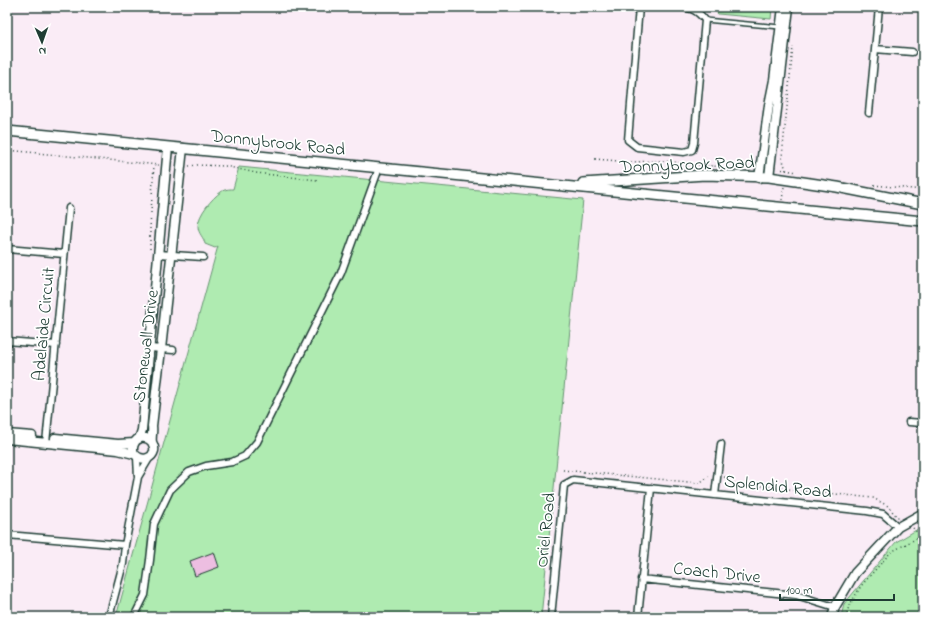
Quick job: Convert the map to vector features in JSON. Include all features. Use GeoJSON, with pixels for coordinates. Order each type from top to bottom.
{"type":"FeatureCollection","features":[{"type":"Feature","properties":{"kind":"main road","name":"Donnybrook Road"},"geometry":{"type":"LineString","coordinates":[[7,131],[923,221]]}},
{"type":"Feature","properties":{"kind":"main road","name":"Donnybrook Road"},"geometry":{"type":"LineString","coordinates":[[546,184],[598,183],[705,175],[770,173],[923,204]]}},
{"type":"Feature","properties":{"kind":"street"},"geometry":{"type":"LineString","coordinates":[[640,7],[628,140],[637,146],[684,152],[692,150],[694,143],[705,20],[700,13],[691,8],[680,7]]}},
{"type":"Feature","properties":{"kind":"street"},"geometry":{"type":"LineString","coordinates":[[760,173],[783,7]]}},
{"type":"Feature","properties":{"kind":"street"},"geometry":{"type":"LineString","coordinates":[[770,173],[789,7]]}},
{"type":"Feature","properties":{"kind":"street"},"geometry":{"type":"LineString","coordinates":[[869,113],[879,7]]}},
{"type":"Feature","properties":{"kind":"street"},"geometry":{"type":"LineString","coordinates":[[875,49],[912,52]]}},
{"type":"Feature","properties":{"kind":"street","name":"Stonewall Drive"},"geometry":{"type":"LineString","coordinates":[[137,441],[142,430],[168,147]]}},
{"type":"Feature","properties":{"kind":"street","name":"Stonewall Drive"},"geometry":{"type":"LineString","coordinates":[[152,442],[152,426],[162,349],[183,148]]}},
{"type":"Feature","properties":{"kind":"street"},"geometry":{"type":"LineString","coordinates":[[134,617],[145,595],[154,524],[170,490],[189,472],[206,466],[232,462],[245,456],[257,442],[341,273],[379,168]]}},
{"type":"Feature","properties":{"kind":"street","name":"Adelaide Circuit"},"geometry":{"type":"LineString","coordinates":[[47,440],[69,208]]}},
{"type":"Feature","properties":{"kind":"street"},"geometry":{"type":"LineString","coordinates":[[7,249],[64,254]]}},
{"type":"Feature","properties":{"kind":"street"},"geometry":{"type":"LineString","coordinates":[[158,254],[203,257]]}},
{"type":"Feature","properties":{"kind":"street"},"geometry":{"type":"LineString","coordinates":[[7,340],[56,345]]}},
{"type":"Feature","properties":{"kind":"street"},"geometry":{"type":"LineString","coordinates":[[150,348],[173,350]]}},
{"type":"Feature","properties":{"kind":"street"},"geometry":{"type":"LineString","coordinates":[[909,422],[923,423]]}},
{"type":"Feature","properties":{"kind":"street"},"geometry":{"type":"LineString","coordinates":[[7,434],[118,450],[143,459],[150,457]]}},
{"type":"Feature","properties":{"kind":"street"},"geometry":{"type":"LineString","coordinates":[[7,439],[118,444],[146,438],[152,442],[155,448],[138,476]]}},
{"type":"Feature","properties":{"kind":"street"},"geometry":{"type":"LineString","coordinates":[[109,617],[123,564],[125,545],[138,476],[133,450],[137,441]]}},
{"type":"Feature","properties":{"kind":"street"},"geometry":{"type":"LineString","coordinates":[[716,495],[721,444]]}},
{"type":"Feature","properties":{"kind":"street","name":"Oriel Road"},"geometry":{"type":"LineString","coordinates":[[551,617],[564,485],[573,480],[651,488]]}},
{"type":"Feature","properties":{"kind":"street"},"geometry":{"type":"LineString","coordinates":[[638,617],[651,488]]}},
{"type":"Feature","properties":{"kind":"street","name":"Splendid Road"},"geometry":{"type":"LineString","coordinates":[[651,488],[867,511],[883,514],[898,527]]}},
{"type":"Feature","properties":{"kind":"street"},"geometry":{"type":"LineString","coordinates":[[832,617],[835,607],[855,573],[898,527],[923,513]]}},
{"type":"Feature","properties":{"kind":"street"},"geometry":{"type":"LineString","coordinates":[[7,535],[125,545]]}},
{"type":"Feature","properties":{"kind":"street","name":"Coach Drive"},"geometry":{"type":"LineString","coordinates":[[641,579],[796,595],[835,607]]}},
{"type":"Feature","properties":{"kind":"lane"},"geometry":{"type":"LineString","coordinates":[[705,20],[780,27]]}},
{"type":"Feature","properties":{"kind":"path"},"geometry":{"type":"LineString","coordinates":[[770,173],[786,170],[782,158],[793,47]]}},
{"type":"Feature","properties":{"kind":"path"},"geometry":{"type":"LineString","coordinates":[[595,159],[631,162],[662,161],[724,167]]}},
{"type":"Feature","properties":{"kind":"path"},"geometry":{"type":"LineString","coordinates":[[743,168],[760,173]]}},
{"type":"Feature","properties":{"kind":"path"},"geometry":{"type":"LineString","coordinates":[[563,470],[699,483],[710,475],[727,478],[731,483],[873,498],[888,506],[897,517],[904,517],[920,536]]}},
{"type":"Feature","properties":{"kind":"path"},"geometry":{"type":"LineString","coordinates":[[846,617],[849,606],[861,586],[891,552],[923,535]]}},
{"type":"Feature","properties":{"kind":"green space"},"geometry":{"type":"Polygon","coordinates":[[[716,7],[772,7],[771,19],[718,14],[715,11],[716,7]]]}},
{"type":"Feature","properties":{"kind":"green space"},"geometry":{"type":"Polygon","coordinates":[[[239,167],[583,200],[541,617],[116,617],[218,246],[215,248],[205,244],[198,229],[200,217],[206,207],[217,195],[224,190],[233,189],[239,167]]]}},
{"type":"Feature","properties":{"kind":"green space"},"geometry":{"type":"Polygon","coordinates":[[[923,526],[923,617],[841,617],[844,604],[896,542],[923,526]]]}},
{"type":"Feature","properties":{"kind":"building"},"geometry":{"type":"Polygon","coordinates":[[[214,552],[219,567],[195,576],[190,561],[214,552]]]}}]}
